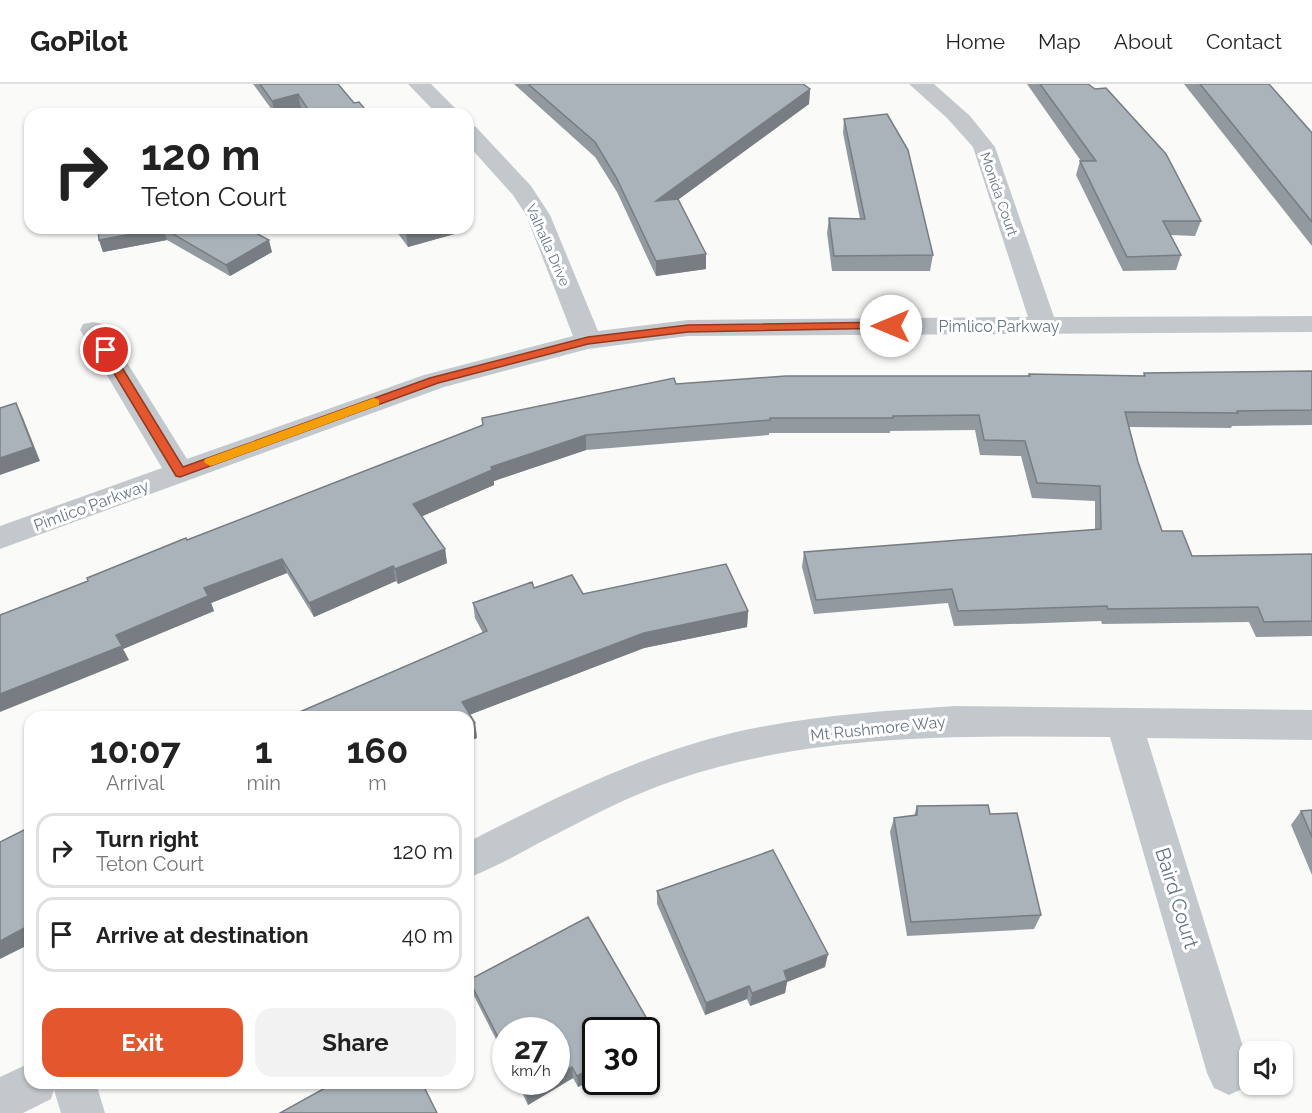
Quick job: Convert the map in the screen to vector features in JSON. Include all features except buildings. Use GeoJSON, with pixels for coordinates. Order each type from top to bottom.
{"type":"FeatureCollection","features":[{"type":"Feature","properties":{"kind":"street"},"geometry":{"type":"LineString","coordinates":[[419,84],[444,108]]}},
{"type":"Feature","properties":{"kind":"street","name":"Monida Court"},"geometry":{"type":"LineString","coordinates":[[920,84],[949,106],[969,126],[984,147],[1044,326]]}},
{"type":"Feature","properties":{"kind":"street","name":"Valhalla Drive"},"geometry":{"type":"LineString","coordinates":[[474,138],[523,191],[538,215],[588,341]]}},
{"type":"Feature","properties":{"kind":"street","name":"Pimlico Parkway"},"geometry":{"type":"LineString","coordinates":[[0,538],[434,381],[588,341],[688,328],[1312,324]]}},
{"type":"Feature","properties":{"kind":"street"},"geometry":{"type":"LineString","coordinates":[[93,330],[180,473]]}},
{"type":"Feature","properties":{"kind":"street","name":"Mt Rushmore Way"},"geometry":{"type":"LineString","coordinates":[[474,858],[586,800],[646,775],[704,756],[770,741],[844,729],[955,721],[1312,725]]}},
{"type":"Feature","properties":{"kind":"street","name":"Baird Court"},"geometry":{"type":"LineString","coordinates":[[1124,723],[1229,1073]]}},
{"type":"Feature","properties":{"kind":"street"},"geometry":{"type":"LineString","coordinates":[[0,1101],[24,1089]]}},
{"type":"Feature","properties":{"kind":"street"},"geometry":{"type":"LineString","coordinates":[[76,1089],[82,1113]]}},
{"type":"Feature","properties":{"kind":"slow traffic"},"geometry":{"type":"LineString","coordinates":[[210,462],[374,402]]}},
{"type":"Feature","properties":{"kind":"route"},"geometry":{"type":"LineString","coordinates":[[106,350],[180,473],[434,381],[522,356],[588,341],[688,328],[891,326]]}}]}
